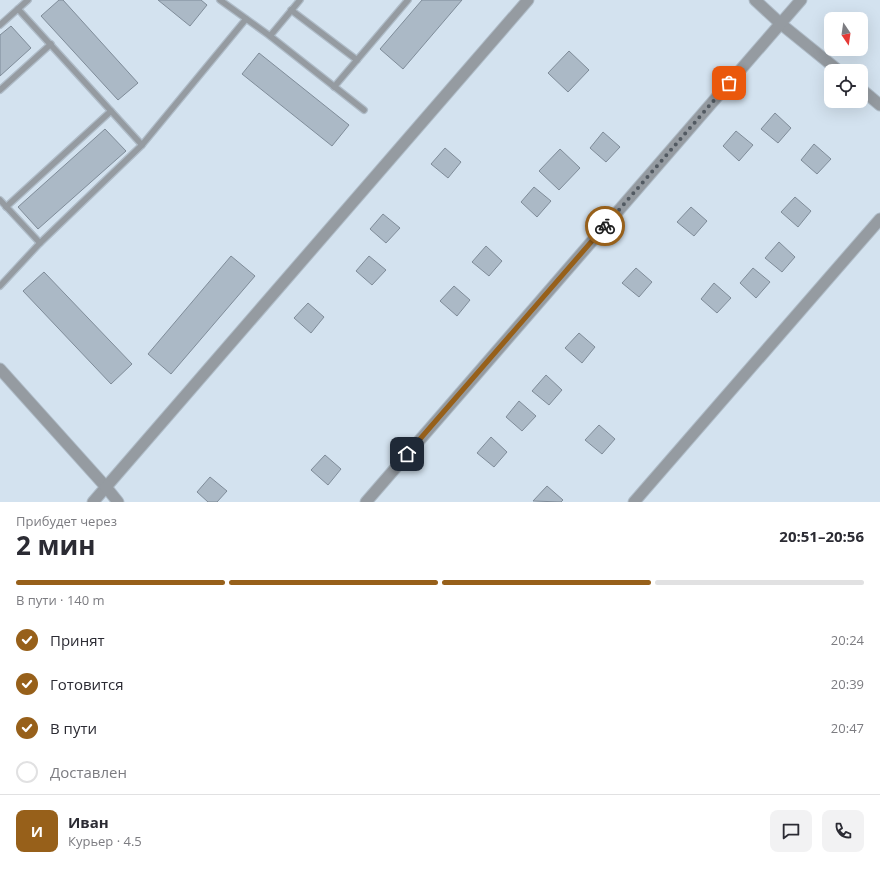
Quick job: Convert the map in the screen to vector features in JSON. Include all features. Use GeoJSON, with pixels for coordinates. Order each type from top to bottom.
{"type":"FeatureCollection","features":[{"type":"Feature","properties":{"kind":"street"},"geometry":{"type":"LineString","coordinates":[[93,502],[528,0]]}},
{"type":"Feature","properties":{"kind":"street"},"geometry":{"type":"LineString","coordinates":[[756,0],[780,24],[830,64]]}},
{"type":"Feature","properties":{"kind":"street"},"geometry":{"type":"LineString","coordinates":[[366,502],[801,0]]}},
{"type":"Feature","properties":{"kind":"street"},"geometry":{"type":"LineString","coordinates":[[868,95],[880,105]]}},
{"type":"Feature","properties":{"kind":"street"},"geometry":{"type":"LineString","coordinates":[[634,502],[880,219]]}},
{"type":"Feature","properties":{"kind":"street"},"geometry":{"type":"LineString","coordinates":[[0,369],[118,502]]}},
{"type":"Feature","properties":{"kind":"lane"},"geometry":{"type":"LineString","coordinates":[[0,25],[28,0]]}},
{"type":"Feature","properties":{"kind":"lane"},"geometry":{"type":"LineString","coordinates":[[221,0],[270,36],[364,110]]}},
{"type":"Feature","properties":{"kind":"lane"},"geometry":{"type":"LineString","coordinates":[[270,36],[300,0]]}},
{"type":"Feature","properties":{"kind":"lane"},"geometry":{"type":"LineString","coordinates":[[334,87],[408,0]]}},
{"type":"Feature","properties":{"kind":"lane"},"geometry":{"type":"LineString","coordinates":[[18,9],[142,145]]}},
{"type":"Feature","properties":{"kind":"lane"},"geometry":{"type":"LineString","coordinates":[[291,10],[357,60]]}},
{"type":"Feature","properties":{"kind":"lane"},"geometry":{"type":"LineString","coordinates":[[0,286],[40,243],[142,145],[246,19]]}},
{"type":"Feature","properties":{"kind":"lane"},"geometry":{"type":"LineString","coordinates":[[0,90],[51,44]]}},
{"type":"Feature","properties":{"kind":"lane"},"geometry":{"type":"LineString","coordinates":[[6,207],[111,111]]}},
{"type":"Feature","properties":{"kind":"lane"},"geometry":{"type":"LineString","coordinates":[[0,200],[40,243]]}},
{"type":"Feature","properties":{"kind":"building"},"geometry":{"type":"Polygon","coordinates":[[[59,0],[63,0],[138,83],[118,100],[41,16],[59,0]]]}},
{"type":"Feature","properties":{"kind":"building"},"geometry":{"type":"Polygon","coordinates":[[[158,0],[201,0],[207,5],[190,26],[158,0]]]}},
{"type":"Feature","properties":{"kind":"building"},"geometry":{"type":"Polygon","coordinates":[[[422,0],[462,0],[403,69],[380,49],[422,0]]]}},
{"type":"Feature","properties":{"kind":"building"},"geometry":{"type":"Polygon","coordinates":[[[11,26],[31,48],[0,76],[0,35],[11,26]]]}},
{"type":"Feature","properties":{"kind":"building"},"geometry":{"type":"Polygon","coordinates":[[[569,51],[589,70],[568,92],[548,73],[569,51]]]}},
{"type":"Feature","properties":{"kind":"building"},"geometry":{"type":"Polygon","coordinates":[[[259,53],[349,125],[332,146],[242,74],[259,53]]]}},
{"type":"Feature","properties":{"kind":"building"},"geometry":{"type":"Polygon","coordinates":[[[775,113],[791,128],[778,143],[761,129],[775,113]]]}},
{"type":"Feature","properties":{"kind":"building"},"geometry":{"type":"Polygon","coordinates":[[[105,129],[126,151],[38,229],[18,207],[105,129]]]}},
{"type":"Feature","properties":{"kind":"building"},"geometry":{"type":"Polygon","coordinates":[[[736,131],[753,145],[739,161],[723,146],[736,131]]]}},
{"type":"Feature","properties":{"kind":"building"},"geometry":{"type":"Polygon","coordinates":[[[603,132],[620,147],[606,162],[590,148],[603,132]]]}},
{"type":"Feature","properties":{"kind":"building"},"geometry":{"type":"Polygon","coordinates":[[[814,144],[831,159],[817,174],[801,160],[814,144]]]}},
{"type":"Feature","properties":{"kind":"building"},"geometry":{"type":"Polygon","coordinates":[[[445,148],[461,162],[448,178],[431,164],[445,148]]]}},
{"type":"Feature","properties":{"kind":"building"},"geometry":{"type":"Polygon","coordinates":[[[560,149],[580,168],[559,190],[539,171],[560,149]]]}},
{"type":"Feature","properties":{"kind":"building"},"geometry":{"type":"Polygon","coordinates":[[[534,187],[551,201],[537,217],[521,202],[534,187]]]}},
{"type":"Feature","properties":{"kind":"building"},"geometry":{"type":"Polygon","coordinates":[[[795,197],[811,211],[798,227],[781,212],[795,197]]]}},
{"type":"Feature","properties":{"kind":"building"},"geometry":{"type":"Polygon","coordinates":[[[691,207],[707,221],[694,236],[677,222],[691,207]]]}},
{"type":"Feature","properties":{"kind":"building"},"geometry":{"type":"Polygon","coordinates":[[[383,214],[400,228],[386,243],[370,229],[383,214]]]}},
{"type":"Feature","properties":{"kind":"building"},"geometry":{"type":"Polygon","coordinates":[[[779,242],[795,257],[782,272],[765,258],[779,242]]]}},
{"type":"Feature","properties":{"kind":"building"},"geometry":{"type":"Polygon","coordinates":[[[486,246],[502,261],[489,276],[472,262],[486,246]]]}},
{"type":"Feature","properties":{"kind":"building"},"geometry":{"type":"Polygon","coordinates":[[[231,256],[255,276],[171,374],[148,354],[231,256]]]}},
{"type":"Feature","properties":{"kind":"building"},"geometry":{"type":"Polygon","coordinates":[[[369,256],[386,270],[372,285],[356,271],[369,256]]]}},
{"type":"Feature","properties":{"kind":"building"},"geometry":{"type":"Polygon","coordinates":[[[636,268],[652,282],[639,297],[622,283],[636,268]]]}},
{"type":"Feature","properties":{"kind":"building"},"geometry":{"type":"Polygon","coordinates":[[[753,268],[770,282],[756,298],[740,283],[753,268]]]}},
{"type":"Feature","properties":{"kind":"building"},"geometry":{"type":"Polygon","coordinates":[[[44,272],[132,364],[111,384],[23,291],[44,272]]]}},
{"type":"Feature","properties":{"kind":"building"},"geometry":{"type":"Polygon","coordinates":[[[714,283],[731,298],[717,313],[701,299],[714,283]]]}},
{"type":"Feature","properties":{"kind":"building"},"geometry":{"type":"Polygon","coordinates":[[[454,286],[470,300],[457,316],[440,301],[454,286]]]}},
{"type":"Feature","properties":{"kind":"building"},"geometry":{"type":"Polygon","coordinates":[[[308,303],[324,317],[311,333],[294,318],[308,303]]]}},
{"type":"Feature","properties":{"kind":"building"},"geometry":{"type":"Polygon","coordinates":[[[579,333],[595,347],[582,363],[565,348],[579,333]]]}},
{"type":"Feature","properties":{"kind":"building"},"geometry":{"type":"Polygon","coordinates":[[[546,375],[562,390],[549,405],[532,391],[546,375]]]}},
{"type":"Feature","properties":{"kind":"building"},"geometry":{"type":"Polygon","coordinates":[[[519,401],[536,416],[522,431],[506,417],[519,401]]]}},
{"type":"Feature","properties":{"kind":"building"},"geometry":{"type":"Polygon","coordinates":[[[599,425],[615,439],[602,454],[585,440],[599,425]]]}},
{"type":"Feature","properties":{"kind":"building"},"geometry":{"type":"Polygon","coordinates":[[[491,437],[507,452],[494,467],[477,453],[491,437]]]}},
{"type":"Feature","properties":{"kind":"building"},"geometry":{"type":"Polygon","coordinates":[[[325,455],[341,469],[328,485],[311,470],[325,455]]]}},
{"type":"Feature","properties":{"kind":"building"},"geometry":{"type":"Polygon","coordinates":[[[210,477],[227,491],[217,502],[208,502],[197,492],[210,477]]]}},
{"type":"Feature","properties":{"kind":"building"},"geometry":{"type":"Polygon","coordinates":[[[547,486],[563,500],[561,502],[533,501],[547,486]]]}},
{"type":"Feature","properties":{"kind":"way so far"},"geometry":{"type":"LineString","coordinates":[[605,226],[729,83]]}},
{"type":"Feature","properties":{"kind":"route"},"geometry":{"type":"LineString","coordinates":[[407,454],[605,226]]}}]}
